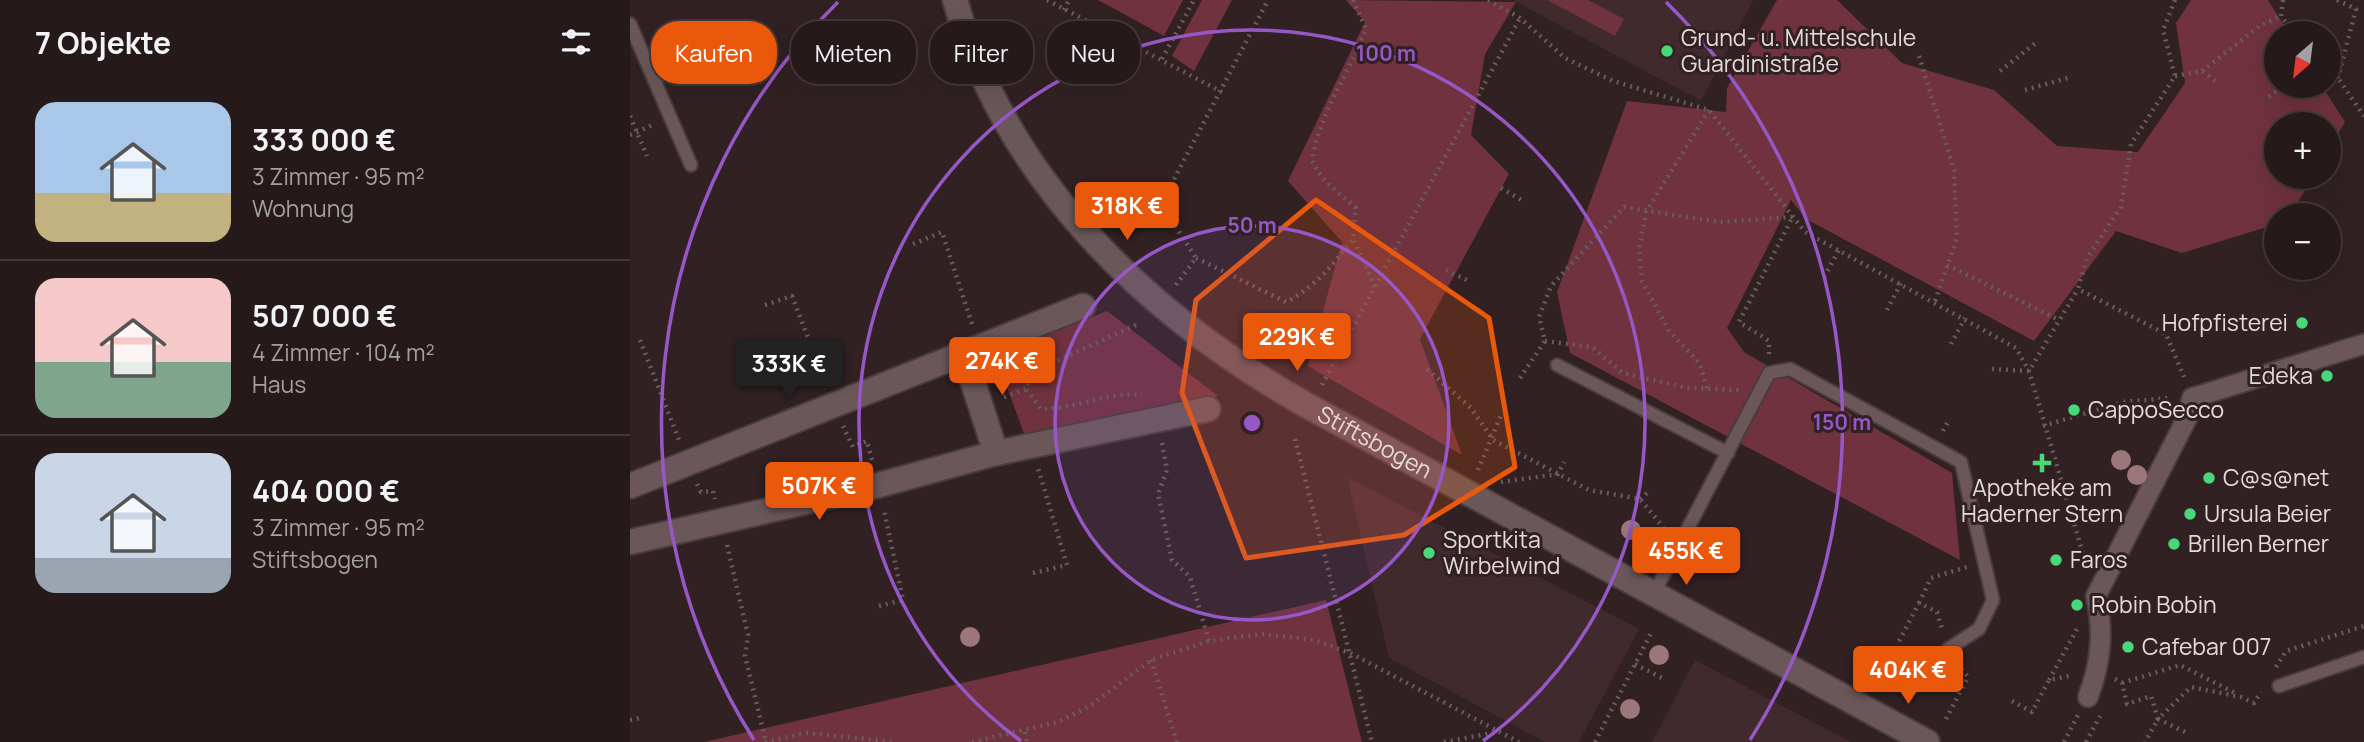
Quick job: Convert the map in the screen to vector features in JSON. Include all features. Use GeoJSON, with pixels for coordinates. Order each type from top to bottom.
{"type":"FeatureCollection","features":[{"type":"Feature","properties":{"kind":"street","name":"Stiftsbogen"},"geometry":{"type":"LineString","coordinates":[[955,0],[973,58],[1025,155],[1074,221],[1132,279],[1194,332],[1273,386],[1927,742]]}},
{"type":"Feature","properties":{"kind":"street"},"geometry":{"type":"LineString","coordinates":[[630,486],[835,407],[1083,306]]}},
{"type":"Feature","properties":{"kind":"street"},"geometry":{"type":"LineString","coordinates":[[2088,697],[2098,670],[2102,623],[2096,596],[2187,418],[2192,398],[2364,344]]}},
{"type":"Feature","properties":{"kind":"street"},"geometry":{"type":"LineString","coordinates":[[972,351],[996,453]]}},
{"type":"Feature","properties":{"kind":"street"},"geometry":{"type":"LineString","coordinates":[[630,542],[878,485],[996,453],[1208,409]]}},
{"type":"Feature","properties":{"kind":"lane"},"geometry":{"type":"LineString","coordinates":[[630,24],[691,165]]}},
{"type":"Feature","properties":{"kind":"lane"},"geometry":{"type":"LineString","coordinates":[[1557,365],[1728,453]]}},
{"type":"Feature","properties":{"kind":"lane"},"geometry":{"type":"LineString","coordinates":[[1653,595],[1769,373],[1790,369],[1961,462],[1993,600],[1979,629],[1948,649]]}},
{"type":"Feature","properties":{"kind":"lane"},"geometry":{"type":"LineString","coordinates":[[2273,684],[2364,657]]}},
{"type":"Feature","properties":{"kind":"path"},"geometry":{"type":"LineString","coordinates":[[1047,0],[1162,58],[1222,92]]}},
{"type":"Feature","properties":{"kind":"path"},"geometry":{"type":"LineString","coordinates":[[1064,9],[1069,0]]}},
{"type":"Feature","properties":{"kind":"path"},"geometry":{"type":"LineString","coordinates":[[1162,58],[1194,0]]}},
{"type":"Feature","properties":{"kind":"path"},"geometry":{"type":"LineString","coordinates":[[1268,0],[1161,204],[1196,258],[1286,302],[1305,292],[1329,270],[1353,239]]}},
{"type":"Feature","properties":{"kind":"path"},"geometry":{"type":"LineString","coordinates":[[1353,0],[1366,29],[1354,60],[1316,134],[1312,161],[1323,179],[1356,208],[1353,239],[1375,287]]}},
{"type":"Feature","properties":{"kind":"path"},"geometry":{"type":"LineString","coordinates":[[1488,0],[1520,18],[1565,58],[1614,81],[1709,110],[1805,232],[1935,301],[2016,348],[2029,371],[2043,426],[2096,596],[2032,712],[2012,701]]}},
{"type":"Feature","properties":{"kind":"path"},"geometry":{"type":"LineString","coordinates":[[2175,0],[2163,30],[2175,76]]}},
{"type":"Feature","properties":{"kind":"path"},"geometry":{"type":"LineString","coordinates":[[2283,0],[2281,16],[2285,21]]}},
{"type":"Feature","properties":{"kind":"path"},"geometry":{"type":"LineString","coordinates":[[2337,0],[2356,9],[2342,63]]}},
{"type":"Feature","properties":{"kind":"path"},"geometry":{"type":"LineString","coordinates":[[2029,371],[2078,289],[2087,258],[2121,207],[2131,144],[2175,76],[2202,71],[2261,25],[2281,16]]}},
{"type":"Feature","properties":{"kind":"path"},"geometry":{"type":"LineString","coordinates":[[1322,385],[1520,18]]}},
{"type":"Feature","properties":{"kind":"path"},"geometry":{"type":"LineString","coordinates":[[2000,71],[2037,42]]}},
{"type":"Feature","properties":{"kind":"path"},"geometry":{"type":"LineString","coordinates":[[1919,56],[1954,170],[1956,238],[1935,301]]}},
{"type":"Feature","properties":{"kind":"path"},"geometry":{"type":"LineString","coordinates":[[2202,71],[2218,83]]}},
{"type":"Feature","properties":{"kind":"path"},"geometry":{"type":"LineString","coordinates":[[2025,90],[2071,77]]}},
{"type":"Feature","properties":{"kind":"path"},"geometry":{"type":"LineString","coordinates":[[2342,84],[2364,116]]}},
{"type":"Feature","properties":{"kind":"path"},"geometry":{"type":"LineString","coordinates":[[1707,388],[1700,364],[1669,331],[1642,281],[1639,250],[1646,212],[1709,110]]}},
{"type":"Feature","properties":{"kind":"path"},"geometry":{"type":"LineString","coordinates":[[630,116],[647,156]]}},
{"type":"Feature","properties":{"kind":"path"},"geometry":{"type":"LineString","coordinates":[[630,135],[671,117]]}},
{"type":"Feature","properties":{"kind":"path"},"geometry":{"type":"LineString","coordinates":[[1501,188],[1525,202]]}},
{"type":"Feature","properties":{"kind":"path"},"geometry":{"type":"LineString","coordinates":[[1520,378],[1545,341],[1539,317],[1551,286],[1624,207],[1719,222],[1792,217]]}},
{"type":"Feature","properties":{"kind":"path"},"geometry":{"type":"LineString","coordinates":[[1769,373],[1769,341],[1739,323],[1792,217]]}},
{"type":"Feature","properties":{"kind":"path"},"geometry":{"type":"LineString","coordinates":[[913,244],[942,232],[972,351]]}},
{"type":"Feature","properties":{"kind":"path"},"geometry":{"type":"LineString","coordinates":[[1824,277],[1839,250]]}},
{"type":"Feature","properties":{"kind":"path"},"geometry":{"type":"LineString","coordinates":[[1176,285],[1196,258]]}},
{"type":"Feature","properties":{"kind":"path"},"geometry":{"type":"LineString","coordinates":[[1947,265],[2059,320]]}},
{"type":"Feature","properties":{"kind":"path"},"geometry":{"type":"LineString","coordinates":[[1446,270],[1471,282]]}},
{"type":"Feature","properties":{"kind":"path"},"geometry":{"type":"LineString","coordinates":[[1887,310],[1901,283]]}},
{"type":"Feature","properties":{"kind":"path"},"geometry":{"type":"LineString","coordinates":[[2043,426],[2123,402],[2192,398],[2166,334],[2078,289]]}},
{"type":"Feature","properties":{"kind":"path"},"geometry":{"type":"LineString","coordinates":[[765,305],[792,296],[835,407]]}},
{"type":"Feature","properties":{"kind":"path"},"geometry":{"type":"LineString","coordinates":[[1951,344],[1965,318]]}},
{"type":"Feature","properties":{"kind":"path"},"geometry":{"type":"LineString","coordinates":[[1136,325],[1032,372],[1026,389],[1041,409],[1060,409],[1118,394],[1141,395],[1154,404],[1167,470],[1158,494],[1172,560],[1190,577],[1209,641]]}},
{"type":"Feature","properties":{"kind":"path"},"geometry":{"type":"LineString","coordinates":[[640,340],[687,463],[701,492],[713,491],[748,635],[745,656],[766,742],[807,733],[895,742]]}},
{"type":"Feature","properties":{"kind":"path"},"geometry":{"type":"LineString","coordinates":[[1545,341],[1592,347],[1623,373],[1687,388],[1760,390]]}},
{"type":"Feature","properties":{"kind":"path"},"geometry":{"type":"LineString","coordinates":[[1427,369],[1464,402],[1493,440],[1588,490],[1640,499],[1678,547]]}},
{"type":"Feature","properties":{"kind":"path"},"geometry":{"type":"LineString","coordinates":[[1992,369],[2029,371]]}},
{"type":"Feature","properties":{"kind":"path"},"geometry":{"type":"LineString","coordinates":[[1464,402],[1470,396]]}},
{"type":"Feature","properties":{"kind":"path"},"geometry":{"type":"LineString","coordinates":[[1478,471],[1502,413]]}},
{"type":"Feature","properties":{"kind":"path"},"geometry":{"type":"LineString","coordinates":[[1295,439],[1352,654],[1371,742]]}},
{"type":"Feature","properties":{"kind":"path"},"geometry":{"type":"LineString","coordinates":[[1032,446],[1067,565],[1033,573]]}},
{"type":"Feature","properties":{"kind":"path"},"geometry":{"type":"LineString","coordinates":[[1558,474],[1564,462]]}},
{"type":"Feature","properties":{"kind":"path"},"geometry":{"type":"LineString","coordinates":[[1500,482],[1558,474]]}},
{"type":"Feature","properties":{"kind":"path"},"geometry":{"type":"LineString","coordinates":[[1640,499],[1647,493]]}},
{"type":"Feature","properties":{"kind":"path"},"geometry":{"type":"LineString","coordinates":[[1899,640],[1931,578],[1984,562]]}},
{"type":"Feature","properties":{"kind":"path"},"geometry":{"type":"LineString","coordinates":[[1919,603],[1937,612],[1948,649],[1968,677],[1946,719]]}},
{"type":"Feature","properties":{"kind":"path"},"geometry":{"type":"LineString","coordinates":[[2273,672],[2286,651],[2364,626]]}},
{"type":"Feature","properties":{"kind":"path"},"geometry":{"type":"LineString","coordinates":[[1595,742],[1651,633]]}},
{"type":"Feature","properties":{"kind":"path"},"geometry":{"type":"LineString","coordinates":[[972,742],[1026,732],[1059,722],[1090,706],[1151,660],[1209,641],[1261,634],[1314,639],[1352,654],[1519,742]]}},
{"type":"Feature","properties":{"kind":"path"},"geometry":{"type":"LineString","coordinates":[[1151,660],[1177,742]]}},
{"type":"Feature","properties":{"kind":"path"},"geometry":{"type":"LineString","coordinates":[[1635,664],[1666,680]]}},
{"type":"Feature","properties":{"kind":"path"},"geometry":{"type":"LineString","coordinates":[[2049,680],[2098,670],[2122,683],[2180,665],[2254,703],[2273,684]]}},
{"type":"Feature","properties":{"kind":"path"},"geometry":{"type":"LineString","coordinates":[[2122,683],[2127,704],[2151,696],[2158,719],[2185,732]]}},
{"type":"Feature","properties":{"kind":"path"},"geometry":{"type":"LineString","coordinates":[[2145,742],[2158,719],[2191,687],[2241,697]]}},
{"type":"Feature","properties":{"kind":"path"},"geometry":{"type":"LineString","coordinates":[[630,720],[640,718]]}},
{"type":"Feature","properties":{"kind":"path"},"geometry":{"type":"LineString","coordinates":[[2064,742],[2077,718]]}},
{"type":"Feature","properties":{"kind":"path"},"geometry":{"type":"LineString","coordinates":[[2086,742],[2095,724]]}},
{"type":"Feature","properties":{"kind":"path"},"geometry":{"type":"LineString","coordinates":[[1026,732],[1027,742]]}},
{"type":"Feature","properties":{"kind":"path"},"geometry":{"type":"LineString","coordinates":[[1444,742],[1499,732]]}},
{"type":"Feature","properties":{"kind":"highlighted area"},"geometry":{"type":"Polygon","coordinates":[[[1316,200],[1489,318],[1515,467],[1404,535],[1246,558],[1182,393],[1196,300],[1316,200]]]}},
{"type":"Feature","properties":{"kind":"shaded area"},"geometry":{"type":"Polygon","coordinates":[[[1098,0],[1183,0],[1164,36],[1098,0]]]}},
{"type":"Feature","properties":{"kind":"shaded area"},"geometry":{"type":"Polygon","coordinates":[[[1202,0],[1232,0],[1194,71],[1172,56],[1202,0]]]}},
{"type":"Feature","properties":{"kind":"shaded area"},"geometry":{"type":"Polygon","coordinates":[[[1346,0],[1516,2],[1485,54],[1471,135],[1509,174],[1420,339],[1462,455],[1308,366],[1342,242],[1288,181],[1365,22],[1346,0]]]}},
{"type":"Feature","properties":{"kind":"shaded area","name":"Grund- u. Mittelschule Guardinistraße"},"geometry":{"type":"Polygon","coordinates":[[[1513,0],[1753,0],[1701,101],[1513,0]]]}},
{"type":"Feature","properties":{"kind":"shaded area"},"geometry":{"type":"Polygon","coordinates":[[[1547,0],[1588,0],[1624,19],[1615,36],[1547,0]]]}},
{"type":"Feature","properties":{"kind":"shaded area"},"geometry":{"type":"Polygon","coordinates":[[[1777,0],[1837,0],[1902,63],[1994,90],[2057,146],[2138,152],[2185,83],[2176,23],[2191,0],[2268,0],[2281,21],[2264,21],[2264,98],[2330,98],[2339,112],[2264,112],[2264,189],[2306,189],[2297,203],[2264,203],[2264,228],[2182,253],[2116,231],[2034,341],[1806,219],[1791,200],[1727,328],[1744,352],[1952,473],[1960,560],[1570,353],[1557,292],[1627,101],[1726,112],[1727,88],[1777,0]]]}},
{"type":"Feature","properties":{"kind":"shaded area"},"geometry":{"type":"Polygon","coordinates":[[[1107,311],[1218,396],[1027,442],[995,354],[1107,311]]]}},
{"type":"Feature","properties":{"kind":"shaded area","name":"Sportkita Wirbelwind"},"geometry":{"type":"Polygon","coordinates":[[[1347,477],[1639,629],[1579,742],[1545,742],[1389,658],[1347,477]]]}},
{"type":"Feature","properties":{"kind":"shaded area"},"geometry":{"type":"Polygon","coordinates":[[[1326,600],[1362,742],[704,742],[1326,600]]]}},
{"type":"Feature","properties":{"kind":"shaded area"},"geometry":{"type":"Polygon","coordinates":[[[1695,660],[1851,742],[1652,742],[1695,660]]]}},
{"type":"Feature","properties":{"kind":"place","name":"Grund- u. Mittelschule Guardinistraße"},"geometry":{"type":"Point","coordinates":[1667,51]}},
{"type":"Feature","properties":{"kind":"place","name":"Hofpfisterei"},"geometry":{"type":"Point","coordinates":[2302,323]}},
{"type":"Feature","properties":{"kind":"place","name":"Edeka"},"geometry":{"type":"Point","coordinates":[2327,376]}},
{"type":"Feature","properties":{"kind":"place","name":"CappoSecco"},"geometry":{"type":"Point","coordinates":[2074,410]}},
{"type":"Feature","properties":{"kind":"place","name":"Apotheke am Haderner Stern"},"geometry":{"type":"Point","coordinates":[2042,463]}},
{"type":"Feature","properties":{"kind":"place","name":"C@s@net"},"geometry":{"type":"Point","coordinates":[2209,478]}},
{"type":"Feature","properties":{"kind":"place","name":"Ursula Beier"},"geometry":{"type":"Point","coordinates":[2190,514]}},
{"type":"Feature","properties":{"kind":"place","name":"Brillen Berner"},"geometry":{"type":"Point","coordinates":[2174,544]}},
{"type":"Feature","properties":{"kind":"place","name":"Sportkita Wirbelwind"},"geometry":{"type":"Point","coordinates":[1429,553]}},
{"type":"Feature","properties":{"kind":"place","name":"Faros"},"geometry":{"type":"Point","coordinates":[2056,560]}},
{"type":"Feature","properties":{"kind":"place","name":"Robin Bobin"},"geometry":{"type":"Point","coordinates":[2077,605]}},
{"type":"Feature","properties":{"kind":"place","name":"Cafebar 007"},"geometry":{"type":"Point","coordinates":[2128,647]}}]}
